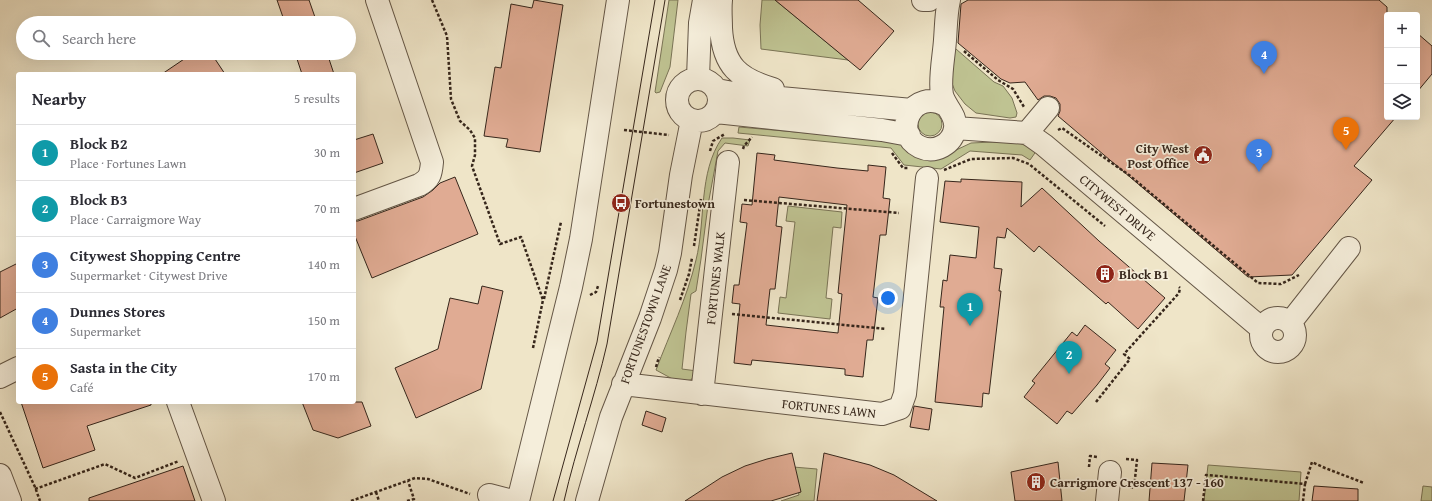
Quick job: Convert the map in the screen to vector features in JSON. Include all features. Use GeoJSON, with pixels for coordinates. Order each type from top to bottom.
{"type":"FeatureCollection","features":[{"type":"Feature","properties":{"kind":"street"},"geometry":{"type":"LineString","coordinates":[[356,208],[419,185],[427,180],[432,162],[377,0]]}},
{"type":"Feature","properties":{"kind":"street"},"geometry":{"type":"LineString","coordinates":[[518,501],[581,239],[618,0]]}},
{"type":"Feature","properties":{"kind":"street"},"geometry":{"type":"LineString","coordinates":[[698,78],[700,23],[704,0]]}},
{"type":"Feature","properties":{"kind":"street"},"geometry":{"type":"LineString","coordinates":[[722,0],[721,22],[724,48],[726,56],[738,74],[761,86],[826,102]]}},
{"type":"Feature","properties":{"kind":"street"},"geometry":{"type":"LineString","coordinates":[[923,0],[929,0]]}},
{"type":"Feature","properties":{"kind":"street"},"geometry":{"type":"LineString","coordinates":[[936,0],[930,80],[927,88],[914,107],[907,122],[909,135],[913,142],[927,149],[942,147],[949,142],[955,128],[955,120],[952,112],[947,106],[942,92],[942,74],[949,0]]}},
{"type":"Feature","properties":{"kind":"street"},"geometry":{"type":"LineString","coordinates":[[698,78],[709,81],[717,90],[719,101],[716,112],[705,120],[699,121],[692,120],[681,113],[676,100],[680,87],[691,80],[698,78]]}},
{"type":"Feature","properties":{"kind":"street"},"geometry":{"type":"LineString","coordinates":[[717,90],[738,94],[826,102],[914,107],[924,101],[932,100],[947,106]]}},
{"type":"Feature","properties":{"kind":"street"},"geometry":{"type":"LineString","coordinates":[[955,128],[1027,133],[1048,108]]}},
{"type":"Feature","properties":{"kind":"street"},"geometry":{"type":"LineString","coordinates":[[716,112],[882,130],[909,135]]}},
{"type":"Feature","properties":{"kind":"street","name":"FORTUNESTOWN LANE"},"geometry":{"type":"LineString","coordinates":[[586,501],[611,417],[654,306],[666,270],[692,120]]}},
{"type":"Feature","properties":{"kind":"street","name":"CITYWEST DRIVE"},"geometry":{"type":"LineString","coordinates":[[1027,133],[1050,150],[1262,329]]}},
{"type":"Feature","properties":{"kind":"street","name":"FORTUNES WALK"},"geometry":{"type":"LineString","coordinates":[[702,394],[736,156]]}},
{"type":"Feature","properties":{"kind":"street","name":"FORTUNES LAWN"},"geometry":{"type":"LineString","coordinates":[[624,384],[882,414],[900,408],[905,394],[927,178]]}},
{"type":"Feature","properties":{"kind":"street"},"geometry":{"type":"LineString","coordinates":[[1290,323],[1348,248]]}},
{"type":"Feature","properties":{"kind":"street"},"geometry":{"type":"LineString","coordinates":[[1274,318],[1285,320],[1290,323],[1295,333],[1292,344],[1288,349],[1278,352],[1268,349],[1262,340],[1262,329],[1269,320],[1274,318]]}},
{"type":"Feature","properties":{"kind":"street"},"geometry":{"type":"LineString","coordinates":[[0,378],[16,369]]}},
{"type":"Feature","properties":{"kind":"street"},"geometry":{"type":"LineString","coordinates":[[179,404],[214,501]]}},
{"type":"Feature","properties":{"kind":"street"},"geometry":{"type":"LineString","coordinates":[[1107,501],[1110,472]]}},
{"type":"Feature","properties":{"kind":"street"},"geometry":{"type":"LineString","coordinates":[[0,475],[10,501]]}},
{"type":"Feature","properties":{"kind":"street"},"geometry":{"type":"LineString","coordinates":[[481,495],[513,501]]}},
{"type":"Feature","properties":{"kind":"path"},"geometry":{"type":"LineString","coordinates":[[432,0],[447,36],[451,99],[460,121],[470,130],[475,138],[476,155],[472,166],[500,244],[520,237],[543,300]]}},
{"type":"Feature","properties":{"kind":"path"},"geometry":{"type":"LineString","coordinates":[[946,30],[949,30],[951,38],[959,46],[998,80],[1013,89],[1026,111]]}},
{"type":"Feature","properties":{"kind":"path"},"geometry":{"type":"LineString","coordinates":[[1054,132],[1062,128],[1129,174],[1258,283],[1281,284],[1298,277],[1303,271]]}},
{"type":"Feature","properties":{"kind":"path"},"geometry":{"type":"LineString","coordinates":[[624,130],[670,135]]}},
{"type":"Feature","properties":{"kind":"path"},"geometry":{"type":"LineString","coordinates":[[736,156],[752,137]]}},
{"type":"Feature","properties":{"kind":"path"},"geometry":{"type":"LineString","coordinates":[[737,199],[899,213]]}},
{"type":"Feature","properties":{"kind":"path"},"geometry":{"type":"LineString","coordinates":[[532,353],[562,217]]}},
{"type":"Feature","properties":{"kind":"path"},"geometry":{"type":"LineString","coordinates":[[731,314],[886,329]]}},
{"type":"Feature","properties":{"kind":"path"},"geometry":{"type":"LineString","coordinates":[[0,412],[40,501]]}},
{"type":"Feature","properties":{"kind":"path"},"geometry":{"type":"LineString","coordinates":[[35,489],[105,464],[135,478],[197,454]]}},
{"type":"Feature","properties":{"kind":"path"},"geometry":{"type":"LineString","coordinates":[[1303,501],[1305,484],[1312,462],[1364,483]]}},
{"type":"Feature","properties":{"kind":"path"},"geometry":{"type":"LineString","coordinates":[[1203,501],[1206,475],[1305,484]]}},
{"type":"Feature","properties":{"kind":"path"},"geometry":{"type":"LineString","coordinates":[[351,501],[415,478],[428,479],[481,495]]}},
{"type":"Feature","properties":{"kind":"path"},"geometry":{"type":"LineString","coordinates":[[407,501],[414,499],[408,481]]}},
{"type":"Feature","properties":{"kind":"path"},"geometry":{"type":"LineString","coordinates":[[376,492],[379,501]]}},
{"type":"Feature","properties":{"kind":"green space"},"geometry":{"type":"Polygon","coordinates":[[[669,0],[678,0],[670,67],[660,92],[656,93],[655,92],[669,0]]]}},
{"type":"Feature","properties":{"kind":"green space"},"geometry":{"type":"Polygon","coordinates":[[[762,0],[775,0],[848,60],[761,49],[760,25],[762,0]]]}},
{"type":"Feature","properties":{"kind":"green space"},"geometry":{"type":"Polygon","coordinates":[[[956,49],[994,82],[1003,86],[1012,98],[1017,113],[1016,117],[1010,118],[976,113],[965,104],[955,91],[951,81],[950,62],[956,49]]]}},
{"type":"Feature","properties":{"kind":"green space"},"geometry":{"type":"Polygon","coordinates":[[[930,112],[939,115],[942,124],[939,133],[930,136],[921,133],[918,124],[921,115],[930,112]]]}},
{"type":"Feature","properties":{"kind":"green space"},"geometry":{"type":"Polygon","coordinates":[[[739,127],[897,141],[934,159],[971,143],[1019,143],[1037,150],[1030,160],[1022,155],[970,151],[941,169],[904,165],[891,148],[738,133],[739,127]]]}},
{"type":"Feature","properties":{"kind":"green space"},"geometry":{"type":"Polygon","coordinates":[[[722,138],[750,140],[748,146],[725,143],[718,151],[708,205],[696,291],[691,294],[682,369],[697,371],[691,380],[678,382],[656,370],[683,302],[696,260],[709,166],[714,152],[722,138]]]}},
{"type":"Feature","properties":{"kind":"green space"},"geometry":{"type":"Polygon","coordinates":[[[788,206],[842,212],[841,228],[833,227],[826,298],[832,299],[830,319],[778,313],[780,297],[786,298],[795,222],[786,221],[788,206]]]}},
{"type":"Feature","properties":{"kind":"green space"},"geometry":{"type":"Polygon","coordinates":[[[1208,465],[1301,472],[1299,501],[1204,501],[1208,465]]]}},
{"type":"Feature","properties":{"kind":"green space"},"geometry":{"type":"Polygon","coordinates":[[[793,467],[817,469],[814,501],[781,501],[799,495],[793,467]]]}},
{"type":"Feature","properties":{"kind":"green space"},"geometry":{"type":"Polygon","coordinates":[[[1423,486],[1432,487],[1432,501],[1421,501],[1423,486]]]}},
{"type":"Feature","properties":{"kind":"building"},"geometry":{"type":"Polygon","coordinates":[[[277,0],[309,0],[315,16],[283,16],[277,0]]]}},
{"type":"Feature","properties":{"kind":"building"},"geometry":{"type":"Polygon","coordinates":[[[534,0],[563,5],[540,152],[506,147],[508,139],[484,136],[495,67],[501,68],[511,4],[532,8],[534,0]]]}},
{"type":"Feature","properties":{"kind":"building"},"geometry":{"type":"Polygon","coordinates":[[[775,0],[858,0],[894,31],[860,70],[775,0]]]}},
{"type":"Feature","properties":{"kind":"building"},"geometry":{"type":"Polygon","coordinates":[[[968,0],[1379,0],[1387,7],[1387,12],[1384,12],[1384,120],[1393,120],[1354,166],[1372,180],[1292,275],[1248,277],[1058,116],[1060,104],[1056,98],[1044,96],[1038,100],[1025,82],[1010,83],[1001,79],[958,43],[961,4],[968,0]]]}},
{"type":"Feature","properties":{"kind":"building"},"geometry":{"type":"Polygon","coordinates":[[[1420,36],[1432,46],[1432,74],[1420,88],[1420,36]]]}},
{"type":"Feature","properties":{"kind":"building"},"geometry":{"type":"Polygon","coordinates":[[[183,60],[216,60],[224,72],[165,72],[183,60]]]}},
{"type":"Feature","properties":{"kind":"building"},"geometry":{"type":"Polygon","coordinates":[[[297,60],[329,60],[333,72],[301,72],[297,60]]]}},
{"type":"Feature","properties":{"kind":"building"},"geometry":{"type":"Polygon","coordinates":[[[373,134],[383,163],[356,172],[356,139],[373,134]]]}},
{"type":"Feature","properties":{"kind":"building"},"geometry":{"type":"Polygon","coordinates":[[[757,153],[775,155],[774,160],[837,168],[868,171],[868,165],[886,167],[883,198],[890,199],[886,235],[880,235],[873,297],[878,298],[873,340],[867,340],[863,377],[845,375],[845,369],[752,360],[751,365],[734,363],[740,304],[732,303],[734,285],[739,285],[747,223],[740,222],[742,204],[752,205],[757,153]],[[779,197],[776,226],[782,227],[775,289],[770,289],[766,325],[838,333],[842,294],[838,293],[847,205],[779,197]]]}},
{"type":"Feature","properties":{"kind":"building"},"geometry":{"type":"Polygon","coordinates":[[[455,177],[478,234],[372,278],[356,239],[356,221],[423,197],[440,183],[455,177]]]}},
{"type":"Feature","properties":{"kind":"building"},"geometry":{"type":"Polygon","coordinates":[[[961,179],[1022,182],[1021,207],[1042,188],[1099,241],[1165,298],[1138,329],[1108,302],[1106,304],[1039,246],[1034,252],[1007,228],[1005,238],[997,237],[994,268],[1002,269],[999,291],[1001,291],[989,394],[983,393],[982,407],[935,402],[944,307],[940,307],[943,280],[947,281],[950,255],[976,258],[979,227],[940,222],[945,181],[961,182],[961,179]]]}},
{"type":"Feature","properties":{"kind":"building"},"geometry":{"type":"Polygon","coordinates":[[[16,264],[16,309],[0,318],[0,272],[16,264]]]}},
{"type":"Feature","properties":{"kind":"building"},"geometry":{"type":"Polygon","coordinates":[[[482,286],[503,291],[481,389],[416,418],[395,368],[438,349],[450,298],[478,304],[482,286]]]}},
{"type":"Feature","properties":{"kind":"building"},"geometry":{"type":"Polygon","coordinates":[[[1085,325],[1116,350],[1105,364],[1110,368],[1097,385],[1072,414],[1067,411],[1057,424],[1024,397],[1035,383],[1032,381],[1072,332],[1077,336],[1085,325]]]}},
{"type":"Feature","properties":{"kind":"building"},"geometry":{"type":"Polygon","coordinates":[[[356,402],[362,402],[371,426],[338,438],[313,430],[303,404],[356,404],[356,402]]]}},
{"type":"Feature","properties":{"kind":"building"},"geometry":{"type":"Polygon","coordinates":[[[22,404],[151,404],[87,426],[95,450],[43,468],[22,404]]]}},
{"type":"Feature","properties":{"kind":"building"},"geometry":{"type":"Polygon","coordinates":[[[914,406],[932,409],[929,430],[910,427],[914,406]]]}},
{"type":"Feature","properties":{"kind":"building"},"geometry":{"type":"Polygon","coordinates":[[[646,411],[666,418],[662,432],[642,425],[646,411]]]}},
{"type":"Feature","properties":{"kind":"building"},"geometry":{"type":"Polygon","coordinates":[[[792,453],[801,492],[771,501],[685,501],[722,477],[745,466],[792,453]]]}},
{"type":"Feature","properties":{"kind":"building"},"geometry":{"type":"Polygon","coordinates":[[[824,453],[870,465],[894,475],[937,501],[817,501],[824,453]]]}},
{"type":"Feature","properties":{"kind":"building","name":"Carrigmore Crescent 137 - 160"},"geometry":{"type":"Polygon","coordinates":[[[1058,462],[1062,501],[1015,501],[1011,472],[1058,462]]]}},
{"type":"Feature","properties":{"kind":"building"},"geometry":{"type":"Polygon","coordinates":[[[1152,463],[1188,465],[1184,501],[1149,501],[1152,463]]]}},
{"type":"Feature","properties":{"kind":"building"},"geometry":{"type":"Polygon","coordinates":[[[183,466],[195,501],[89,501],[89,498],[183,466]]]}},
{"type":"Feature","properties":{"kind":"building"},"geometry":{"type":"Polygon","coordinates":[[[1314,486],[1358,489],[1358,501],[1312,501],[1314,486]]]}},
{"type":"Feature","properties":{"kind":"tram line"},"geometry":{"type":"LineString","coordinates":[[553,501],[597,342],[655,0]]}},
{"type":"Feature","properties":{"kind":"tram line"},"geometry":{"type":"LineString","coordinates":[[564,501],[607,344],[665,0]]}},
{"type":"Feature","properties":{"kind":"place","name":"Dunnes Stores"},"geometry":{"type":"Point","coordinates":[1264,74]}},
{"type":"Feature","properties":{"kind":"place","name":"Sasta in the City"},"geometry":{"type":"Point","coordinates":[1346,150]}},
{"type":"Feature","properties":{"kind":"place","name":"City West Post Office"},"geometry":{"type":"Point","coordinates":[1203,155]}},
{"type":"Feature","properties":{"kind":"place","name":"Citywest Shopping Centre"},"geometry":{"type":"Point","coordinates":[1259,172]}},
{"type":"Feature","properties":{"kind":"place","name":"Fortunestown"},"geometry":{"type":"Point","coordinates":[621,203]}},
{"type":"Feature","properties":{"kind":"place","name":"Block B1"},"geometry":{"type":"Point","coordinates":[1105,274]}},
{"type":"Feature","properties":{"kind":"place","name":"Block B2"},"geometry":{"type":"Point","coordinates":[970,326]}},
{"type":"Feature","properties":{"kind":"place","name":"Block B3"},"geometry":{"type":"Point","coordinates":[1069,374]}},
{"type":"Feature","properties":{"kind":"place","name":"Carrigmore Crescent 137 - 160"},"geometry":{"type":"Point","coordinates":[1036,482]}}]}
